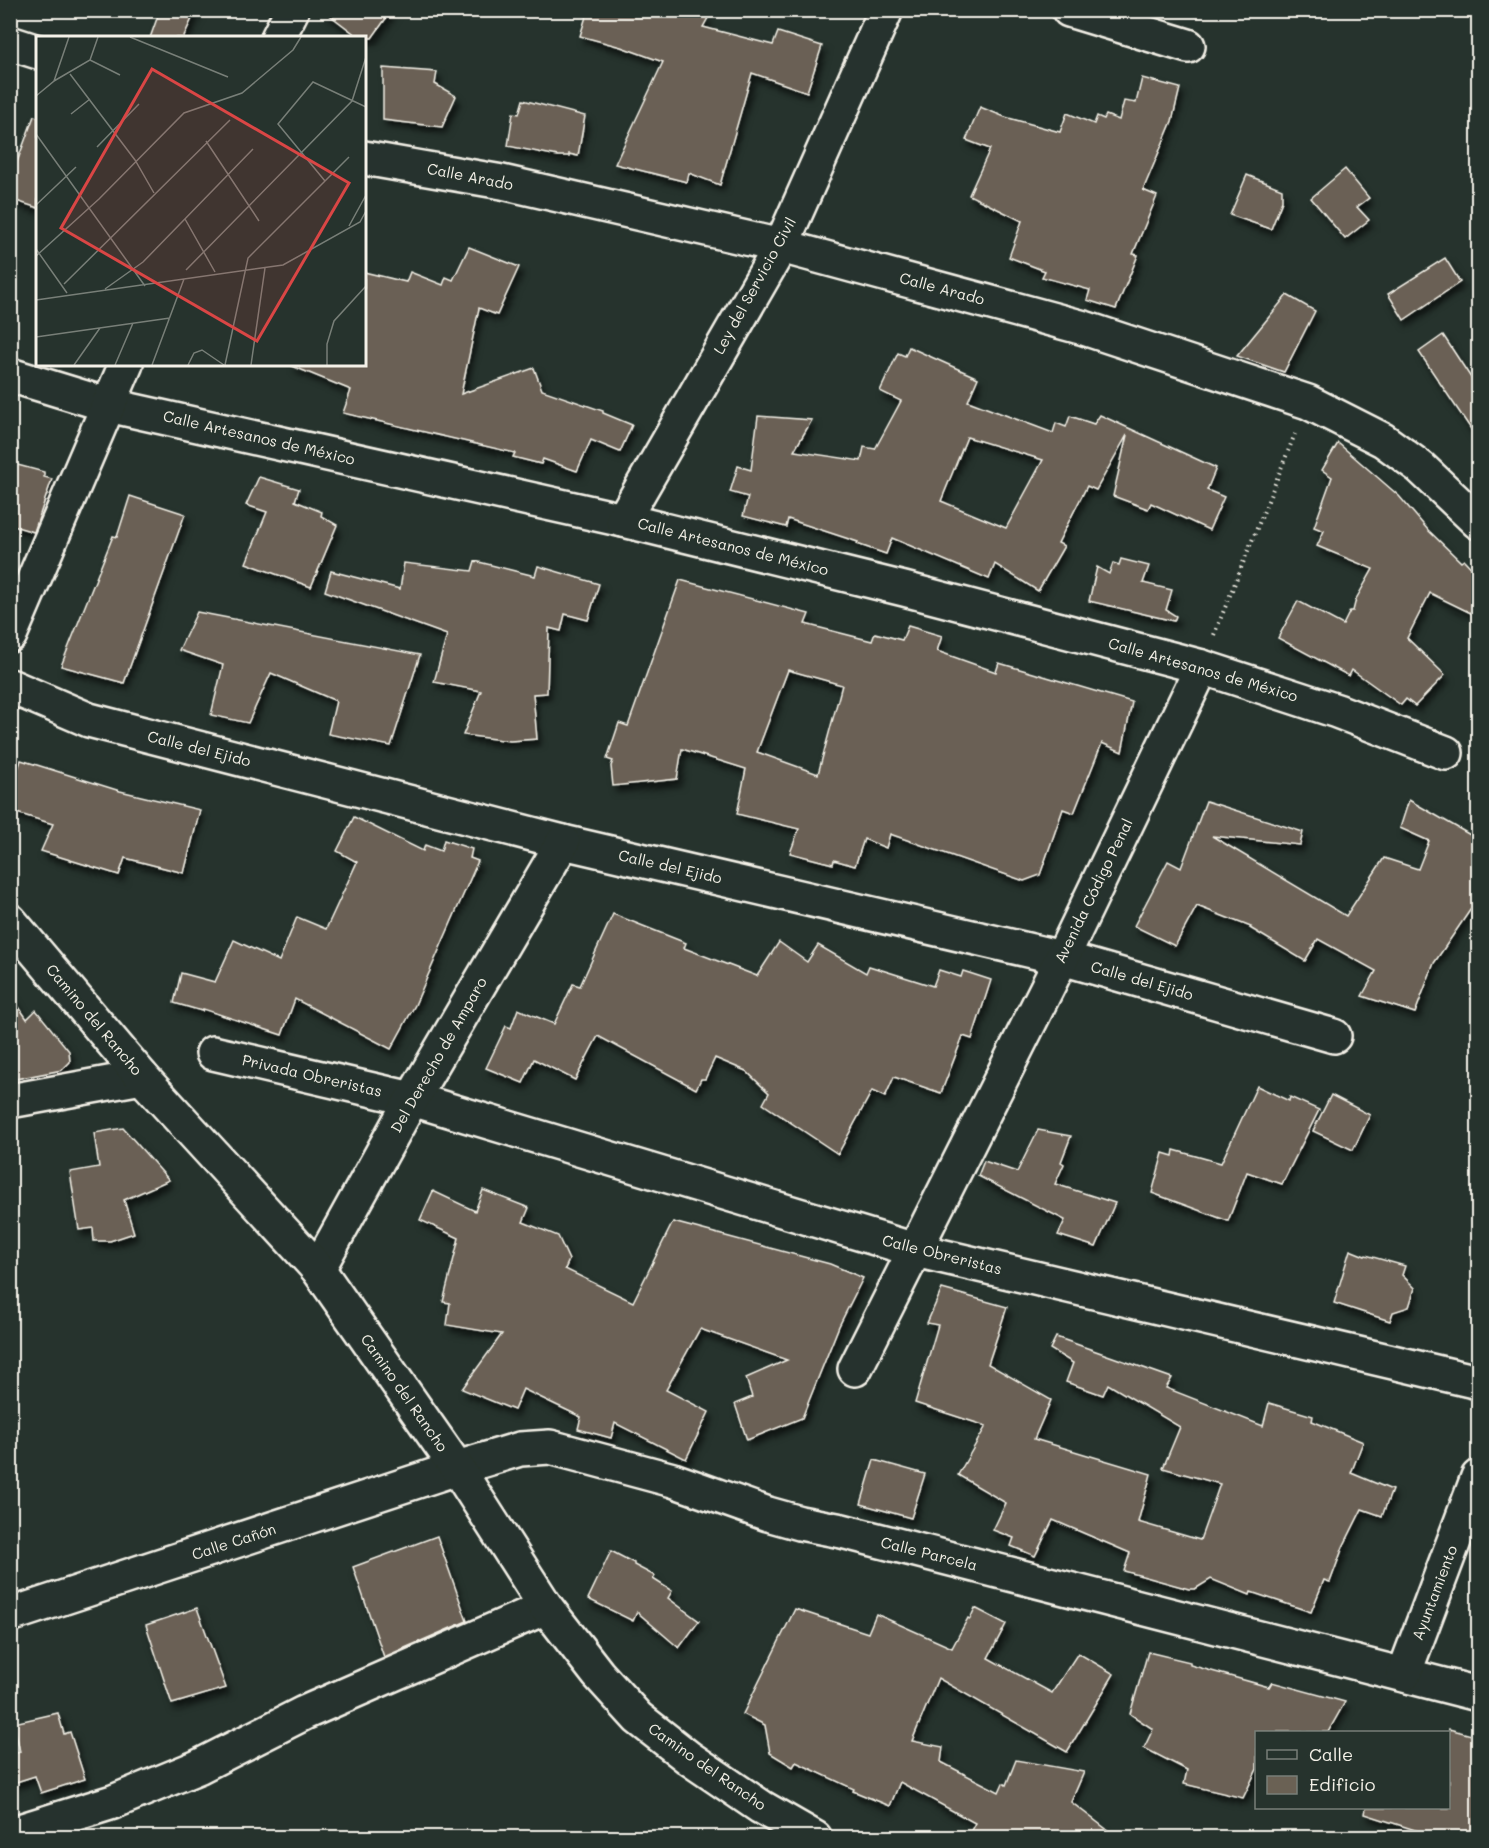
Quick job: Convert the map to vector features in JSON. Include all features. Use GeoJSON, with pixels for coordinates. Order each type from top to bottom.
{"type":"FeatureCollection","features":[{"type":"Feature","properties":{"kind":"street"},"geometry":{"type":"LineString","coordinates":[[279,36],[292,10]]}},
{"type":"Feature","properties":{"kind":"street","name":"Ley del Servicio Civil"},"geometry":{"type":"LineString","coordinates":[[623,520],[781,246],[886,10]]}},
{"type":"Feature","properties":{"kind":"street"},"geometry":{"type":"LineString","coordinates":[[1069,10],[1188,46]]}},
{"type":"Feature","properties":{"kind":"street"},"geometry":{"type":"LineString","coordinates":[[10,43],[36,51]]}},
{"type":"Feature","properties":{"kind":"street","name":"Calle Arado"},"geometry":{"type":"LineString","coordinates":[[366,158],[501,182],[781,246],[1084,328],[1308,402],[1383,440],[1420,467],[1479,522]]}},
{"type":"Feature","properties":{"kind":"street"},"geometry":{"type":"LineString","coordinates":[[10,635],[125,366]]}},
{"type":"Feature","properties":{"kind":"street","name":"Calle Artesanos de México"},"geometry":{"type":"LineString","coordinates":[[10,375],[108,405],[623,520],[904,589],[1202,667],[1337,711],[1446,753]]}},
{"type":"Feature","properties":{"kind":"street","name":"Avenida Código Penal"},"geometry":{"type":"LineString","coordinates":[[855,1369],[1062,958],[1202,667]]}},
{"type":"Feature","properties":{"kind":"street","name":"Calle del Ejido"},"geometry":{"type":"LineString","coordinates":[[10,686],[89,720],[563,842],[1062,958],[1334,1036]]}},
{"type":"Feature","properties":{"kind":"street","name":"Del Derecho de Amparo"},"geometry":{"type":"LineString","coordinates":[[318,1269],[412,1099],[563,842]]}},
{"type":"Feature","properties":{"kind":"street","name":"Camino del Rancho"},"geometry":{"type":"LineString","coordinates":[[10,921],[141,1077],[318,1269],[457,1468],[546,1607],[598,1674],[638,1718],[689,1758],[761,1807],[815,1838]]}},
{"type":"Feature","properties":{"kind":"street","name":"Privada Obreristas"},"geometry":{"type":"LineString","coordinates":[[213,1053],[412,1099]]}},
{"type":"Feature","properties":{"kind":"street"},"geometry":{"type":"LineString","coordinates":[[10,1101],[141,1077]]}},
{"type":"Feature","properties":{"kind":"street","name":"Calle Obreristas"},"geometry":{"type":"LineString","coordinates":[[412,1099],[915,1250],[1479,1382]]}},
{"type":"Feature","properties":{"kind":"street","name":"Calle Parcela"},"geometry":{"type":"LineString","coordinates":[[457,1468],[520,1449],[550,1447],[673,1480],[800,1523],[842,1531],[1479,1694]]}},
{"type":"Feature","properties":{"kind":"street","name":"Calle Cañón"},"geometry":{"type":"LineString","coordinates":[[10,1615],[457,1468]]}},
{"type":"Feature","properties":{"kind":"street","name":"Ayuntamiento"},"geometry":{"type":"LineString","coordinates":[[1404,1674],[1479,1477]]}},
{"type":"Feature","properties":{"kind":"street"},"geometry":{"type":"LineString","coordinates":[[10,1834],[113,1802],[198,1767],[304,1713],[546,1607]]}},
{"type":"Feature","properties":{"kind":"path"},"geometry":{"type":"LineString","coordinates":[[1202,667],[1308,402]]}},
{"type":"Feature","properties":{"kind":"building"},"geometry":{"type":"Polygon","coordinates":[[[160,10],[196,10],[184,36],[151,36],[160,10]]]}},
{"type":"Feature","properties":{"kind":"building"},"geometry":{"type":"Polygon","coordinates":[[[323,10],[392,10],[372,38],[357,36],[323,10]]]}},
{"type":"Feature","properties":{"kind":"building"},"geometry":{"type":"Polygon","coordinates":[[[588,10],[684,10],[708,18],[703,27],[773,45],[778,32],[822,46],[807,92],[752,73],[720,185],[689,173],[687,182],[615,164],[663,62],[580,36],[588,10]]]}},
{"type":"Feature","properties":{"kind":"building"},"geometry":{"type":"Polygon","coordinates":[[[383,68],[437,72],[435,84],[456,96],[442,127],[383,120],[383,68]]]}},
{"type":"Feature","properties":{"kind":"building"},"geometry":{"type":"Polygon","coordinates":[[[1142,78],[1180,88],[1172,121],[1143,190],[1157,196],[1133,254],[1138,255],[1116,309],[1087,300],[1090,290],[1042,277],[1045,271],[1009,257],[1022,221],[969,195],[990,149],[966,140],[980,107],[1005,117],[1060,132],[1067,113],[1094,124],[1097,116],[1104,119],[1106,115],[1119,120],[1124,101],[1136,103],[1142,78]]]}},
{"type":"Feature","properties":{"kind":"building"},"geometry":{"type":"Polygon","coordinates":[[[523,100],[585,116],[578,156],[569,154],[569,156],[558,156],[508,146],[513,113],[519,114],[523,100]]]}},
{"type":"Feature","properties":{"kind":"building"},"geometry":{"type":"Polygon","coordinates":[[[34,116],[36,116],[36,207],[10,199],[10,181],[34,116]]]}},
{"type":"Feature","properties":{"kind":"building"},"geometry":{"type":"Polygon","coordinates":[[[1345,169],[1369,198],[1357,207],[1369,220],[1345,239],[1311,198],[1345,169]]]}},
{"type":"Feature","properties":{"kind":"building"},"geometry":{"type":"Polygon","coordinates":[[[1247,175],[1282,189],[1282,201],[1271,229],[1230,215],[1247,175]]]}},
{"type":"Feature","properties":{"kind":"building"},"geometry":{"type":"Polygon","coordinates":[[[469,247],[519,267],[497,315],[479,308],[461,394],[534,368],[542,390],[603,411],[603,413],[632,425],[620,452],[591,440],[577,471],[543,459],[541,464],[513,457],[515,453],[343,413],[351,390],[292,366],[366,366],[366,272],[406,282],[410,272],[443,285],[446,277],[453,280],[469,247]]]}},
{"type":"Feature","properties":{"kind":"building"},"geometry":{"type":"Polygon","coordinates":[[[1445,258],[1460,282],[1404,320],[1388,294],[1445,258]]]}},
{"type":"Feature","properties":{"kind":"building"},"geometry":{"type":"Polygon","coordinates":[[[1287,295],[1315,311],[1284,372],[1237,356],[1287,295]]]}},
{"type":"Feature","properties":{"kind":"building"},"geometry":{"type":"Polygon","coordinates":[[[1443,335],[1479,390],[1479,441],[1419,352],[1443,335]]]}},
{"type":"Feature","properties":{"kind":"building"},"geometry":{"type":"Polygon","coordinates":[[[909,347],[978,378],[968,401],[1053,433],[1056,423],[1066,427],[1070,416],[1094,424],[1100,415],[1216,468],[1207,490],[1224,497],[1209,530],[1151,503],[1148,509],[1113,496],[1127,435],[1096,490],[1087,486],[1058,543],[1064,546],[1038,591],[995,564],[989,579],[892,538],[886,554],[857,544],[858,542],[788,519],[786,527],[743,516],[748,497],[730,492],[738,466],[751,470],[758,416],[812,420],[794,451],[861,461],[864,447],[875,449],[901,401],[880,391],[898,353],[905,356],[909,347]],[[967,437],[941,501],[1006,528],[1043,460],[967,437]]]}},
{"type":"Feature","properties":{"kind":"building"},"geometry":{"type":"Polygon","coordinates":[[[1338,443],[1399,496],[1428,530],[1461,562],[1464,560],[1479,576],[1479,617],[1430,593],[1407,638],[1445,675],[1415,706],[1406,699],[1401,705],[1352,670],[1349,676],[1278,638],[1298,601],[1343,625],[1350,611],[1353,611],[1356,599],[1373,569],[1317,546],[1324,531],[1314,527],[1332,477],[1322,470],[1338,443]]]}},
{"type":"Feature","properties":{"kind":"building"},"geometry":{"type":"Polygon","coordinates":[[[10,463],[44,472],[44,477],[52,479],[34,532],[10,525],[10,463]]]}},
{"type":"Feature","properties":{"kind":"building"},"geometry":{"type":"Polygon","coordinates":[[[259,477],[299,489],[295,501],[322,512],[321,516],[337,525],[311,587],[246,563],[267,512],[246,505],[259,477]]]}},
{"type":"Feature","properties":{"kind":"building"},"geometry":{"type":"Polygon","coordinates":[[[130,496],[185,514],[124,683],[61,666],[113,536],[117,537],[130,496]]]}},
{"type":"Feature","properties":{"kind":"building"},"geometry":{"type":"Polygon","coordinates":[[[1121,559],[1149,566],[1143,583],[1172,590],[1166,610],[1176,616],[1174,621],[1089,601],[1097,567],[1109,574],[1113,563],[1119,565],[1121,559]]]}},
{"type":"Feature","properties":{"kind":"building"},"geometry":{"type":"Polygon","coordinates":[[[475,561],[535,576],[538,566],[599,584],[588,620],[565,614],[561,631],[549,628],[547,693],[533,694],[537,739],[510,741],[463,735],[481,691],[434,682],[447,635],[325,591],[331,571],[400,589],[404,563],[472,571],[475,561]]]}},
{"type":"Feature","properties":{"kind":"building"},"geometry":{"type":"Polygon","coordinates":[[[680,580],[809,614],[805,624],[872,641],[875,633],[902,640],[908,626],[942,636],[937,651],[996,672],[999,663],[1132,702],[1122,752],[1102,743],[1074,813],[1063,809],[1040,875],[1024,881],[890,834],[886,848],[864,839],[855,866],[834,860],[833,864],[790,853],[799,829],[737,814],[746,769],[682,749],[677,779],[613,786],[611,766],[613,761],[607,759],[619,723],[628,726],[680,580]],[[788,670],[757,752],[818,774],[842,685],[788,670]]]}},
{"type":"Feature","properties":{"kind":"building"},"geometry":{"type":"Polygon","coordinates":[[[197,612],[420,655],[391,746],[328,734],[336,701],[271,673],[248,723],[211,715],[223,665],[179,650],[197,612]]]}},
{"type":"Feature","properties":{"kind":"building"},"geometry":{"type":"Polygon","coordinates":[[[21,760],[120,791],[200,810],[184,873],[125,858],[119,875],[41,851],[53,824],[10,811],[10,794],[21,760]]]}},
{"type":"Feature","properties":{"kind":"building"},"geometry":{"type":"Polygon","coordinates":[[[1409,800],[1479,840],[1479,897],[1434,963],[1415,1013],[1362,996],[1376,971],[1318,939],[1305,961],[1251,927],[1197,906],[1175,946],[1134,926],[1168,861],[1181,868],[1206,801],[1303,832],[1300,845],[1212,836],[1346,916],[1384,858],[1418,869],[1429,841],[1400,828],[1409,800]]]}},
{"type":"Feature","properties":{"kind":"building"},"geometry":{"type":"Polygon","coordinates":[[[354,817],[423,851],[425,845],[441,851],[444,840],[472,849],[470,858],[478,861],[415,1005],[391,1049],[295,999],[282,1035],[203,1009],[202,1011],[174,1003],[181,973],[215,982],[234,940],[279,961],[297,917],[326,929],[357,862],[337,851],[354,817]]]}},
{"type":"Feature","properties":{"kind":"building"},"geometry":{"type":"Polygon","coordinates":[[[613,914],[686,943],[684,948],[757,976],[779,942],[807,962],[818,945],[866,973],[869,966],[933,986],[939,970],[961,977],[963,971],[991,980],[972,1039],[963,1036],[941,1093],[894,1077],[885,1097],[872,1091],[838,1154],[763,1104],[769,1093],[746,1071],[715,1058],[705,1079],[701,1079],[696,1089],[598,1036],[575,1080],[534,1059],[523,1083],[486,1068],[506,1026],[511,1028],[518,1009],[554,1024],[573,984],[580,986],[613,914]]]}},
{"type":"Feature","properties":{"kind":"building"},"geometry":{"type":"Polygon","coordinates":[[[10,994],[27,1019],[36,1010],[69,1051],[70,1062],[62,1070],[10,1080],[10,994]]]}},
{"type":"Feature","properties":{"kind":"building"},"geometry":{"type":"Polygon","coordinates":[[[1257,1086],[1289,1101],[1290,1097],[1319,1110],[1282,1184],[1247,1172],[1228,1221],[1152,1193],[1163,1153],[1173,1156],[1174,1150],[1221,1163],[1257,1086]]]}},
{"type":"Feature","properties":{"kind":"building"},"geometry":{"type":"Polygon","coordinates":[[[1331,1095],[1370,1115],[1353,1150],[1313,1131],[1331,1095]]]}},
{"type":"Feature","properties":{"kind":"building"},"geometry":{"type":"Polygon","coordinates":[[[123,1128],[169,1180],[124,1200],[134,1233],[110,1241],[94,1241],[93,1228],[79,1230],[70,1172],[99,1167],[94,1133],[123,1128]]]}},
{"type":"Feature","properties":{"kind":"building"},"geometry":{"type":"Polygon","coordinates":[[[1038,1130],[1071,1136],[1061,1162],[1064,1164],[1055,1184],[1115,1203],[1096,1247],[1058,1235],[1065,1220],[978,1176],[984,1161],[1017,1172],[1038,1130]]]}},
{"type":"Feature","properties":{"kind":"building"},"geometry":{"type":"Polygon","coordinates":[[[483,1190],[529,1208],[523,1222],[558,1236],[569,1260],[565,1269],[633,1302],[673,1222],[830,1264],[863,1278],[839,1326],[802,1418],[747,1440],[735,1404],[752,1397],[746,1378],[787,1360],[700,1329],[666,1390],[709,1412],[686,1459],[615,1423],[611,1438],[578,1429],[581,1417],[523,1389],[514,1410],[462,1389],[502,1334],[447,1325],[450,1303],[443,1302],[459,1238],[420,1220],[433,1191],[475,1211],[483,1190]]]}},
{"type":"Feature","properties":{"kind":"building"},"geometry":{"type":"Polygon","coordinates":[[[1350,1250],[1405,1266],[1402,1275],[1415,1288],[1409,1307],[1393,1312],[1390,1321],[1334,1303],[1350,1250]]]}},
{"type":"Feature","properties":{"kind":"building"},"geometry":{"type":"Polygon","coordinates":[[[942,1289],[1007,1307],[988,1364],[1051,1400],[1034,1439],[1151,1474],[1138,1522],[1200,1540],[1220,1484],[1163,1468],[1180,1427],[1108,1384],[1103,1395],[1066,1382],[1073,1363],[1050,1349],[1056,1337],[1172,1378],[1166,1388],[1263,1426],[1269,1403],[1313,1416],[1312,1421],[1363,1442],[1351,1473],[1392,1490],[1382,1516],[1362,1509],[1343,1547],[1330,1582],[1324,1580],[1311,1612],[1251,1592],[1250,1595],[1211,1579],[1195,1589],[1189,1589],[1124,1571],[1130,1553],[1053,1520],[1035,1556],[1011,1546],[1014,1538],[993,1530],[1006,1503],[958,1475],[986,1426],[915,1403],[938,1325],[927,1323],[942,1289]]]}},
{"type":"Feature","properties":{"kind":"building"},"geometry":{"type":"Polygon","coordinates":[[[874,1460],[925,1474],[911,1518],[861,1504],[874,1460]]]}},
{"type":"Feature","properties":{"kind":"building"},"geometry":{"type":"Polygon","coordinates":[[[437,1536],[467,1621],[384,1657],[353,1567],[437,1536]]]}},
{"type":"Feature","properties":{"kind":"building"},"geometry":{"type":"Polygon","coordinates":[[[611,1551],[655,1576],[653,1579],[672,1591],[668,1598],[699,1621],[679,1648],[637,1612],[633,1621],[588,1599],[611,1551]]]}},
{"type":"Feature","properties":{"kind":"building"},"geometry":{"type":"Polygon","coordinates":[[[197,1608],[226,1688],[172,1704],[146,1625],[197,1608]]]}},
{"type":"Feature","properties":{"kind":"building"},"geometry":{"type":"Polygon","coordinates":[[[975,1608],[1006,1624],[988,1658],[1052,1693],[1078,1653],[1114,1674],[1067,1752],[938,1678],[912,1741],[943,1747],[941,1762],[999,1792],[1003,1783],[1006,1785],[1016,1760],[1084,1772],[1071,1802],[1118,1838],[967,1838],[975,1823],[900,1782],[890,1806],[853,1791],[854,1789],[796,1762],[793,1767],[770,1753],[765,1725],[743,1714],[795,1609],[868,1633],[876,1614],[952,1648],[975,1608]]]}},
{"type":"Feature","properties":{"kind":"building"},"geometry":{"type":"Polygon","coordinates":[[[1148,1652],[1190,1662],[1190,1665],[1269,1687],[1272,1682],[1345,1702],[1329,1731],[1255,1731],[1255,1773],[1243,1798],[1184,1784],[1187,1770],[1144,1748],[1153,1729],[1130,1714],[1148,1652]]]}},
{"type":"Feature","properties":{"kind":"building"},"geometry":{"type":"Polygon","coordinates":[[[58,1713],[64,1734],[70,1732],[85,1779],[41,1793],[35,1776],[10,1784],[10,1755],[20,1752],[14,1723],[58,1713]]]}},
{"type":"Feature","properties":{"kind":"building"},"geometry":{"type":"Polygon","coordinates":[[[1449,1729],[1479,1737],[1479,1838],[1440,1838],[1365,1814],[1366,1809],[1450,1809],[1449,1729]]]}}]}
